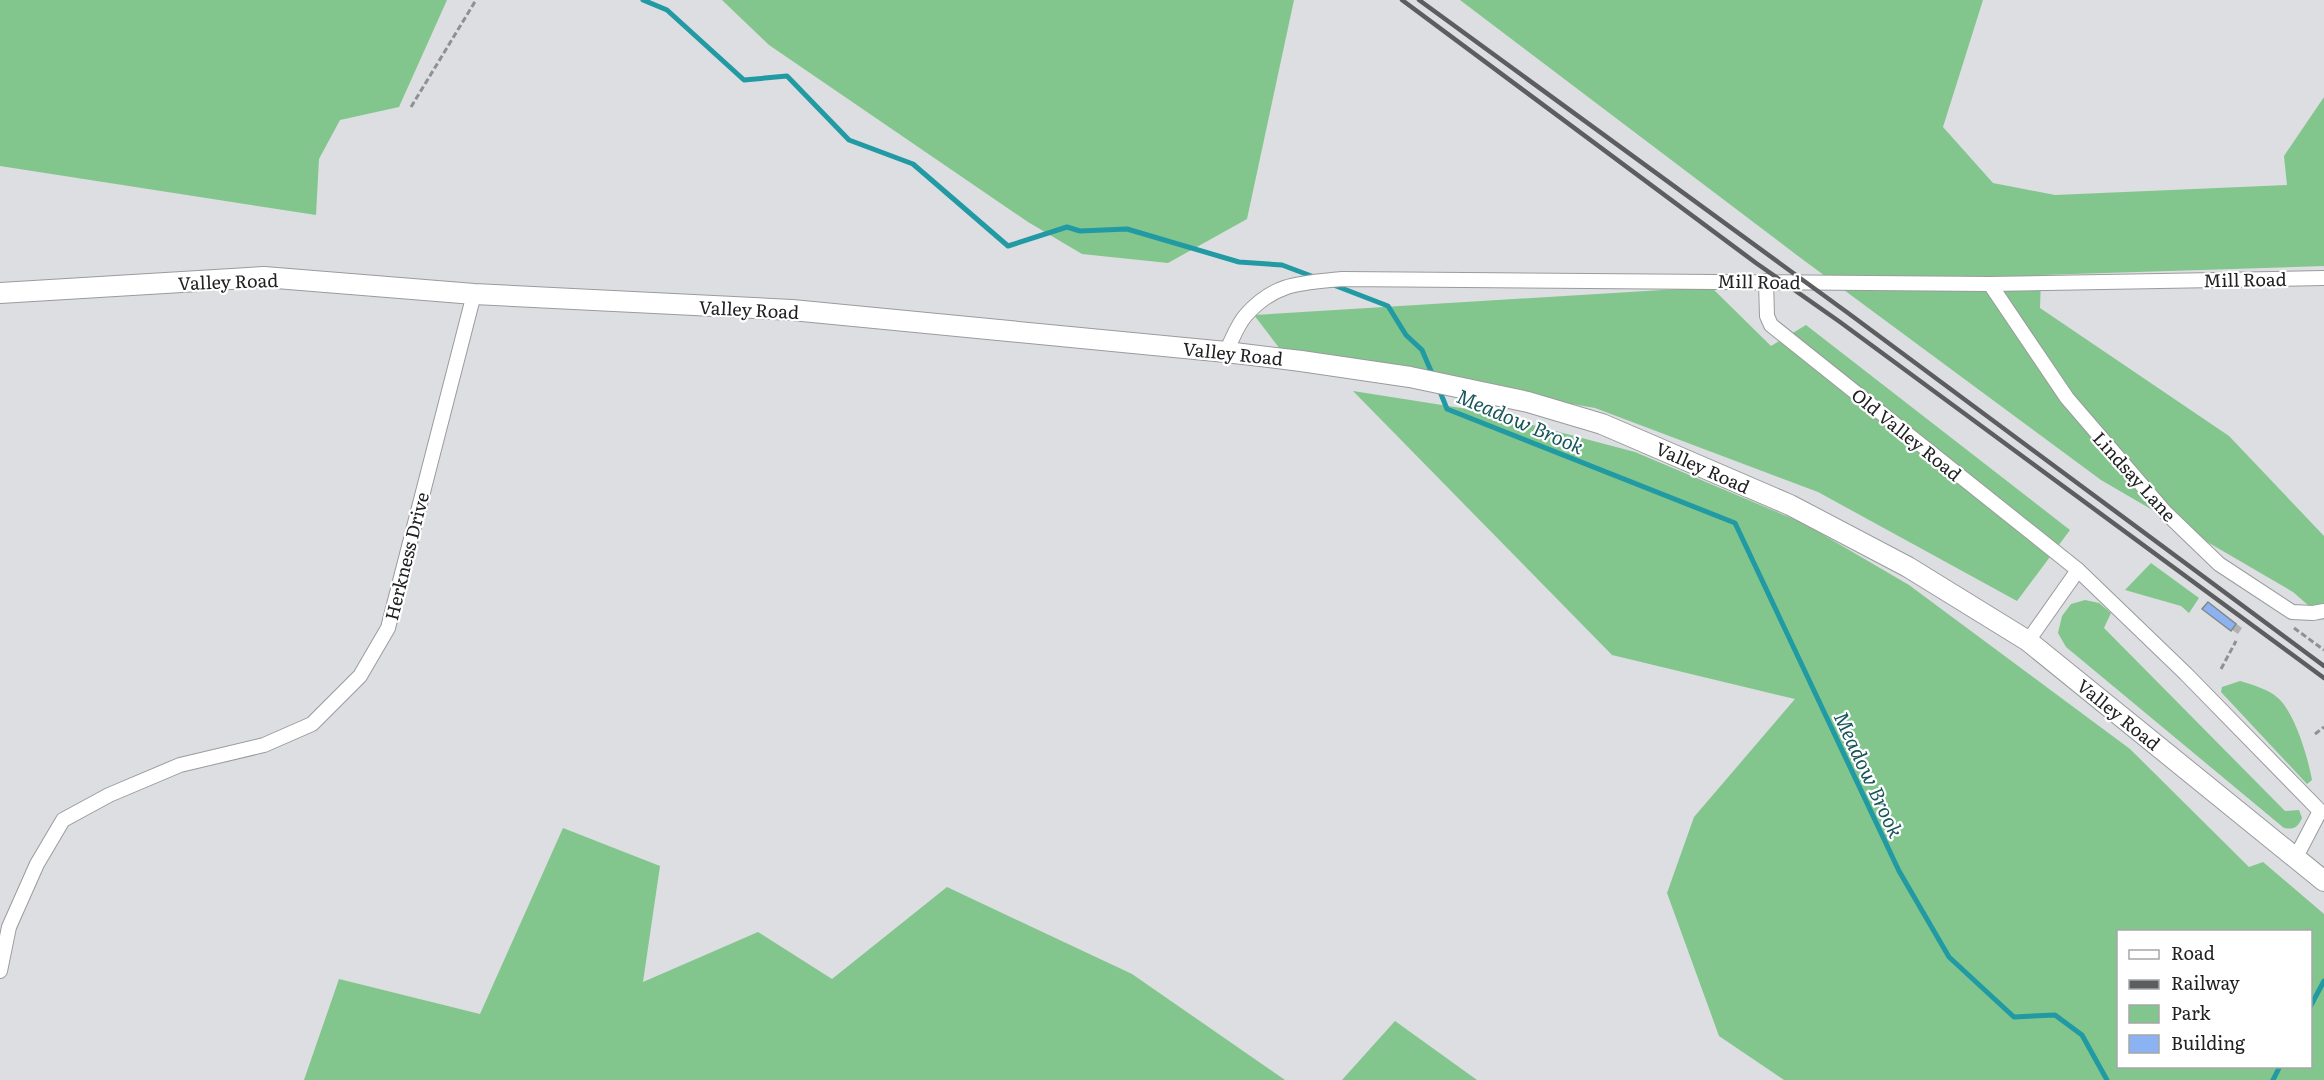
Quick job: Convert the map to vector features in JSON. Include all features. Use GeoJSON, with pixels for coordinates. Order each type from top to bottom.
{"type":"FeatureCollection","features":[{"type":"Feature","properties":{"kind":"main road","name":"Valley Road"},"geometry":{"type":"LineString","coordinates":[[0,293],[264,277],[474,294],[792,310],[1226,352],[1410,377],[1528,402],[1602,423],[1790,505],[1908,567],[2028,641],[2324,881]]}},
{"type":"Feature","properties":{"kind":"street","name":"Mill Road"},"geometry":{"type":"LineString","coordinates":[[1226,352],[1245,316],[1274,291],[1289,285],[1342,279],[1990,284],[2324,278]]}},
{"type":"Feature","properties":{"kind":"street","name":"Old Valley Road"},"geometry":{"type":"LineString","coordinates":[[1766,281],[1767,316],[1771,325],[2078,570],[2186,674],[2320,811],[2296,857]]}},
{"type":"Feature","properties":{"kind":"street","name":"Lindsay Lane"},"geometry":{"type":"LineString","coordinates":[[1990,284],[2067,398],[2165,512],[2219,564],[2287,609],[2292,612],[2313,614],[2324,611]]}},
{"type":"Feature","properties":{"kind":"street","name":"Herkness Drive"},"geometry":{"type":"LineString","coordinates":[[0,970],[9,927],[37,864],[63,820],[109,795],[180,765],[264,746],[312,724],[360,676],[388,628],[474,294]]}},
{"type":"Feature","properties":{"kind":"street"},"geometry":{"type":"LineString","coordinates":[[2028,641],[2078,570]]}},
{"type":"Feature","properties":{"kind":"path"},"geometry":{"type":"LineString","coordinates":[[411,107],[476,0]]}},
{"type":"Feature","properties":{"kind":"path"},"geometry":{"type":"LineString","coordinates":[[2292,626],[2324,650]]}},
{"type":"Feature","properties":{"kind":"path"},"geometry":{"type":"LineString","coordinates":[[2221,669],[2236,641]]}},
{"type":"Feature","properties":{"kind":"path"},"geometry":{"type":"LineString","coordinates":[[2315,734],[2324,727]]}},
{"type":"Feature","properties":{"kind":"green space"},"geometry":{"type":"Polygon","coordinates":[[[0,0],[447,0],[399,107],[340,120],[319,159],[316,215],[0,166],[0,0]]]}},
{"type":"Feature","properties":{"kind":"green space"},"geometry":{"type":"Polygon","coordinates":[[[722,0],[1294,0],[1247,219],[1168,263],[1082,254],[1028,222],[769,45],[722,0]]]}},
{"type":"Feature","properties":{"kind":"green space"},"geometry":{"type":"Polygon","coordinates":[[[1460,0],[1983,0],[1943,127],[1993,183],[2055,195],[2287,185],[2284,156],[2324,97],[2324,266],[2041,275],[2040,308],[2229,436],[2324,536],[2324,619],[2293,592],[2101,480],[1798,256],[1460,0]]]}},
{"type":"Feature","properties":{"kind":"green space"},"geometry":{"type":"Polygon","coordinates":[[[1711,287],[1771,346],[1806,325],[2070,530],[2017,601],[1818,492],[1595,408],[1283,353],[1254,315],[1711,287]]]}},
{"type":"Feature","properties":{"kind":"green space"},"geometry":{"type":"Polygon","coordinates":[[[1353,391],[1480,411],[1635,452],[1803,523],[1909,585],[2130,749],[2249,867],[2263,862],[2324,914],[2324,1080],[1784,1080],[1719,1036],[1667,893],[1694,817],[1795,699],[1612,655],[1353,391]]]}},
{"type":"Feature","properties":{"kind":"green space"},"geometry":{"type":"Polygon","coordinates":[[[2151,563],[2199,598],[2189,613],[2181,606],[2125,590],[2151,563]]]}},
{"type":"Feature","properties":{"kind":"green space"},"geometry":{"type":"Polygon","coordinates":[[[2085,600],[2099,603],[2111,613],[2104,628],[2285,811],[2299,810],[2302,818],[2297,826],[2290,829],[2284,828],[2066,647],[2058,633],[2062,616],[2071,604],[2085,600]]]}},
{"type":"Feature","properties":{"kind":"green space"},"geometry":{"type":"Polygon","coordinates":[[[2240,681],[2270,692],[2278,698],[2290,714],[2300,736],[2312,780],[2307,784],[2221,692],[2222,687],[2240,681]]]}},
{"type":"Feature","properties":{"kind":"green space"},"geometry":{"type":"Polygon","coordinates":[[[563,828],[660,866],[643,982],[758,932],[832,979],[947,887],[1132,974],[1285,1080],[304,1080],[339,979],[480,1014],[563,828]]]}},
{"type":"Feature","properties":{"kind":"green space"},"geometry":{"type":"Polygon","coordinates":[[[1395,1021],[1477,1080],[1342,1080],[1395,1021]]]}},
{"type":"Feature","properties":{"kind":"building"},"geometry":{"type":"Polygon","coordinates":[[[2208,602],[2236,624],[2231,631],[2202,609],[2208,602]]]}},
{"type":"Feature","properties":{"kind":"waterway","name":"Meadow Brook"},"geometry":{"type":"LineString","coordinates":[[643,0],[667,10],[744,80],[787,76],[849,140],[913,164],[1008,246],[1067,227],[1080,231],[1127,229],[1239,262],[1282,265],[1314,277]]}},
{"type":"Feature","properties":{"kind":"waterway","name":"Meadow Brook"},"geometry":{"type":"LineString","coordinates":[[1331,284],[1388,306],[1406,335],[1422,350],[1434,378]]}},
{"type":"Feature","properties":{"kind":"waterway","name":"Meadow Brook"},"geometry":{"type":"LineString","coordinates":[[1439,389],[1447,409],[1735,523],[1899,871],[1949,957],[2014,1017],[2055,1015],[2082,1035],[2107,1080]]}},
{"type":"Feature","properties":{"kind":"waterway"},"geometry":{"type":"LineString","coordinates":[[2312,1003],[2324,981]]}},
{"type":"Feature","properties":{"kind":"waterway"},"geometry":{"type":"LineString","coordinates":[[2273,1080],[2279,1068]]}},
{"type":"Feature","properties":{"kind":"railway"},"geometry":{"type":"LineString","coordinates":[[1402,0],[1756,263],[1840,322],[2324,678]]}},
{"type":"Feature","properties":{"kind":"railway"},"geometry":{"type":"LineString","coordinates":[[1419,0],[1848,313],[2324,666]]}}]}
